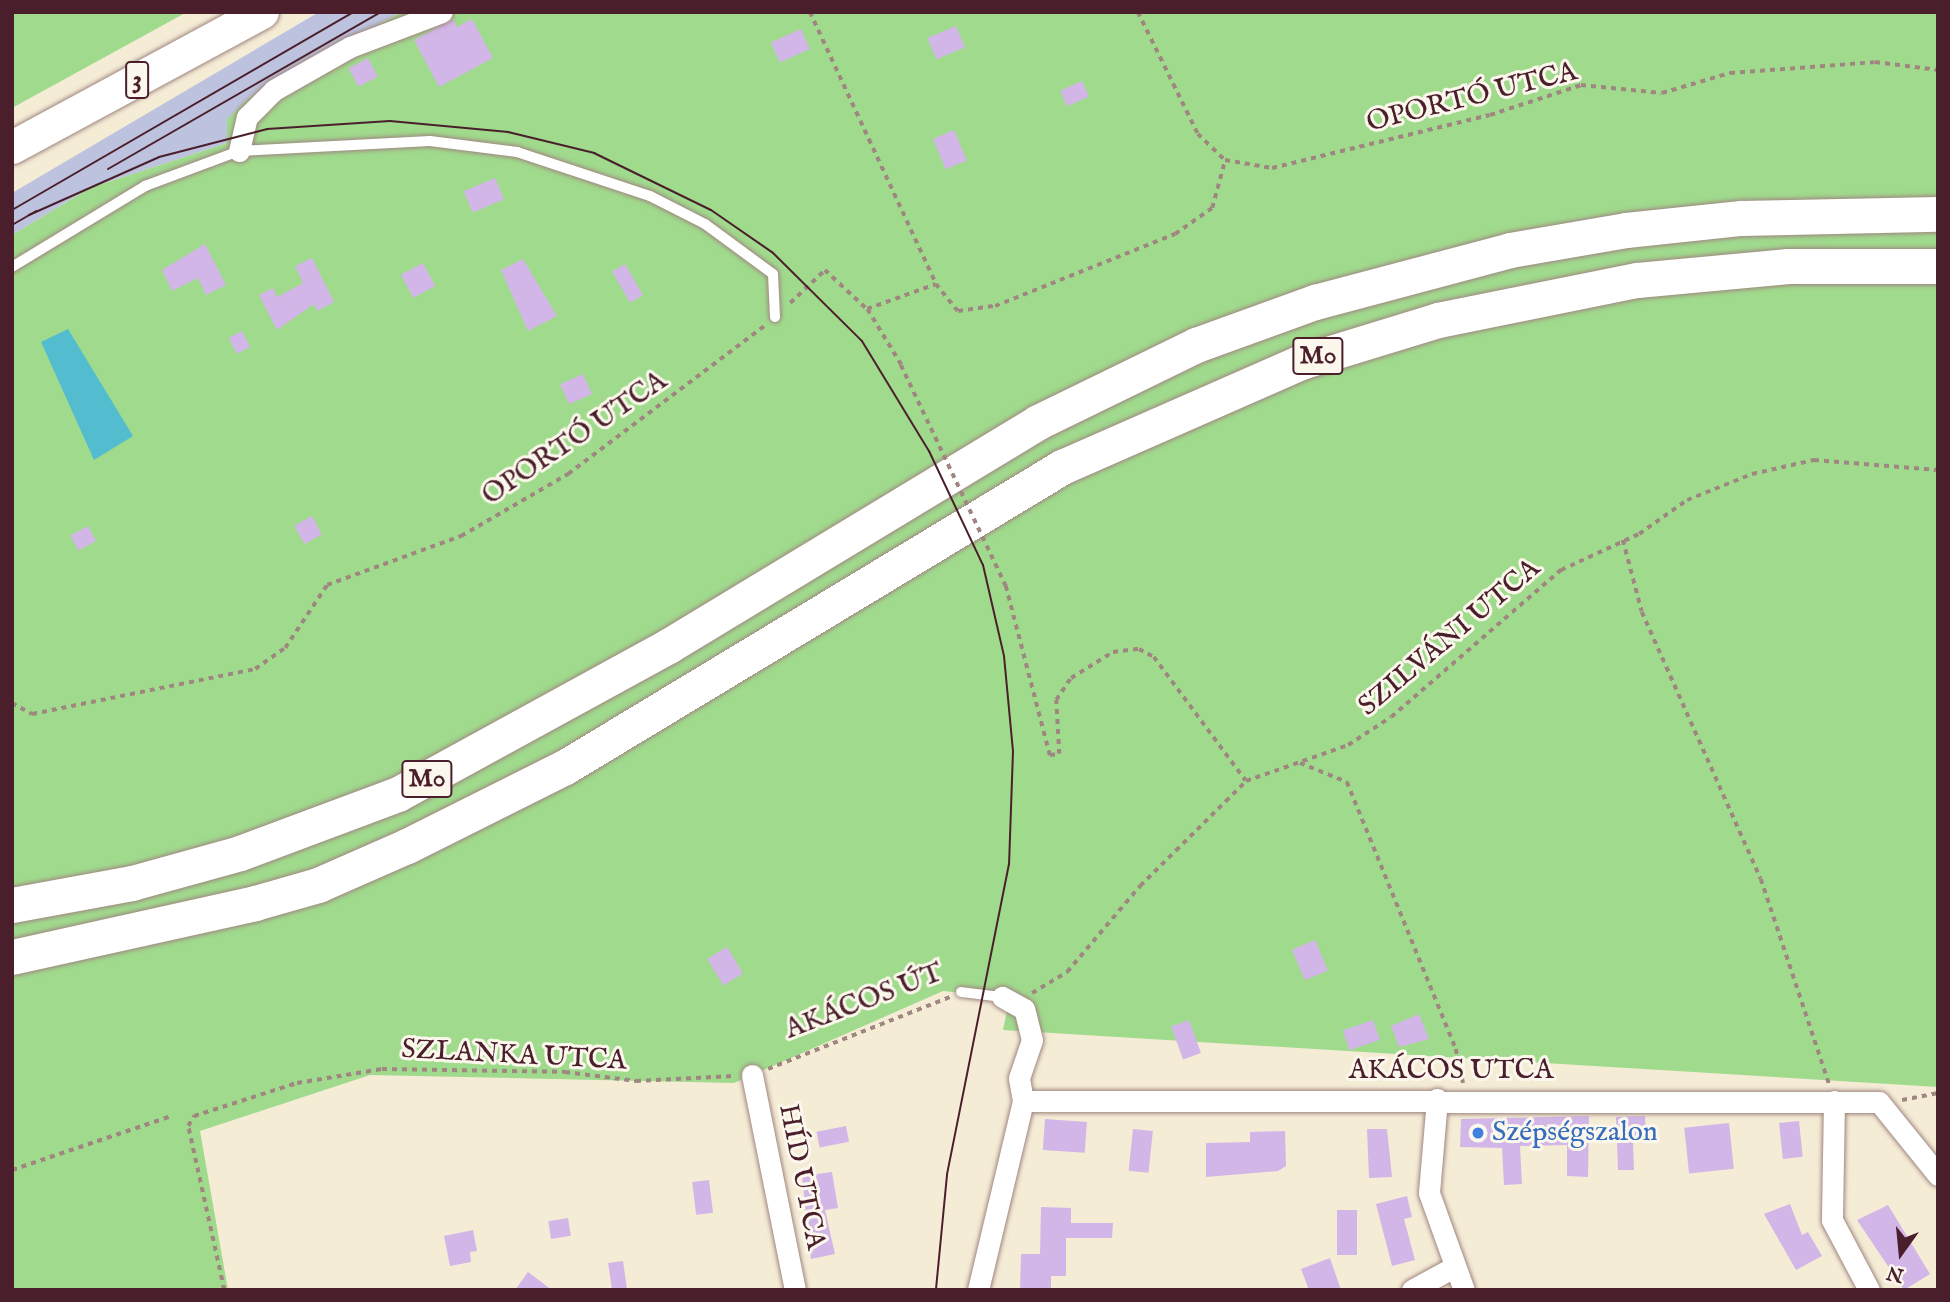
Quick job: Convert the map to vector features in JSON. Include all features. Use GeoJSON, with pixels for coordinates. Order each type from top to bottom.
{"type":"FeatureCollection","features":[{"type":"Feature","properties":{"kind":"highway","name":"M0"},"geometry":{"type":"LineString","coordinates":[[12,905],[132,883],[240,853],[398,794],[670,645],[1038,422],[1196,345],[1315,302],[1510,250],[1626,230],[1754,217],[1938,214]]}},
{"type":"Feature","properties":{"kind":"highway","name":"M0"},"geometry":{"type":"LineString","coordinates":[[12,957],[268,899],[407,846],[565,767],[1062,467],[1301,362],[1450,317],[1637,280],[1788,266],[1938,265]]}},
{"type":"Feature","properties":{"kind":"main road","name":"3"},"geometry":{"type":"LineString","coordinates":[[12,147],[262,12]]}},
{"type":"Feature","properties":{"kind":"street"},"geometry":{"type":"LineString","coordinates":[[239,151],[247,117],[274,90],[350,47],[442,12]]}},
{"type":"Feature","properties":{"kind":"street"},"geometry":{"type":"LineString","coordinates":[[978,1290],[1023,1101],[1018,1077],[1032,1024],[1009,999]]}},
{"type":"Feature","properties":{"kind":"street","name":"HÍD UTCA"},"geometry":{"type":"LineString","coordinates":[[752,1075],[795,1290]]}},
{"type":"Feature","properties":{"kind":"street"},"geometry":{"type":"LineString","coordinates":[[1437,1098],[1429,1194],[1452,1268],[1464,1290]]}},
{"type":"Feature","properties":{"kind":"street","name":"AKÁCOS UTCA"},"geometry":{"type":"LineString","coordinates":[[1023,1101],[1437,1098],[1879,1102]]}},
{"type":"Feature","properties":{"kind":"street"},"geometry":{"type":"LineString","coordinates":[[1834,1101],[1832,1220],[1869,1290]]}},
{"type":"Feature","properties":{"kind":"street"},"geometry":{"type":"LineString","coordinates":[[1879,1102],[1938,1175]]}},
{"type":"Feature","properties":{"kind":"street"},"geometry":{"type":"LineString","coordinates":[[1412,1290],[1452,1268]]}},
{"type":"Feature","properties":{"kind":"lane"},"geometry":{"type":"LineString","coordinates":[[12,267],[145,186],[239,151],[430,141],[579,168],[650,196],[756,260],[773,274],[775,317]]}},
{"type":"Feature","properties":{"kind":"lane","name":"AKÁCOS ÚT"},"geometry":{"type":"LineString","coordinates":[[961,992],[1009,999]]}},
{"type":"Feature","properties":{"kind":"path"},"geometry":{"type":"LineString","coordinates":[[810,12],[936,284],[958,311],[995,306],[1105,265],[1175,234],[1212,208],[1225,160],[1198,134],[1138,12]]}},
{"type":"Feature","properties":{"kind":"path","name":"OPORTÓ UTCA"},"geometry":{"type":"LineString","coordinates":[[1225,160],[1272,168],[1490,115],[1581,85],[1662,93],[1730,73],[1875,62],[1938,70]]}},
{"type":"Feature","properties":{"kind":"path","name":"OPORTÓ UTCA"},"geometry":{"type":"LineString","coordinates":[[12,703],[32,714],[255,669],[285,648],[327,585],[461,536],[569,474],[775,317],[825,270],[867,309]]}},
{"type":"Feature","properties":{"kind":"path"},"geometry":{"type":"LineString","coordinates":[[936,284],[867,309],[901,365],[1006,586],[1050,755],[1059,754],[1056,700],[1071,678],[1113,652],[1139,649],[1154,657],[1246,781]]}},
{"type":"Feature","properties":{"kind":"path","name":"SZILVÁNI UTCA"},"geometry":{"type":"LineString","coordinates":[[1009,999],[1068,972],[1140,886],[1246,781],[1348,745],[1391,717],[1560,570],[1623,540],[1687,500],[1752,474],[1814,460],[1938,470]]}},
{"type":"Feature","properties":{"kind":"path"},"geometry":{"type":"LineString","coordinates":[[1623,540],[1642,612],[1761,879],[1834,1101]]}},
{"type":"Feature","properties":{"kind":"path"},"geometry":{"type":"LineString","coordinates":[[1299,762],[1347,782],[1456,1049],[1466,1099]]}},
{"type":"Feature","properties":{"kind":"path","name":"AKÁCOS ÚT"},"geometry":{"type":"LineString","coordinates":[[752,1075],[961,992]]}},
{"type":"Feature","properties":{"kind":"path","name":"SZLANKA UTCA"},"geometry":{"type":"LineString","coordinates":[[224,1290],[188,1126],[194,1116],[297,1083],[382,1069],[565,1072],[636,1081],[752,1075]]}},
{"type":"Feature","properties":{"kind":"path"},"geometry":{"type":"LineString","coordinates":[[1879,1102],[1938,1093]]}},
{"type":"Feature","properties":{"kind":"path"},"geometry":{"type":"LineString","coordinates":[[12,1170],[169,1117]]}},
{"type":"Feature","properties":{"kind":"shaded area"},"geometry":{"type":"Polygon","coordinates":[[[319,12],[401,12],[250,97],[227,143],[90,188],[12,235],[12,193],[319,12]]]}},
{"type":"Feature","properties":{"kind":"green space"},"geometry":{"type":"Polygon","coordinates":[[[12,12],[187,12],[12,108],[12,12]]]}},
{"type":"Feature","properties":{"kind":"green space"},"geometry":{"type":"Polygon","coordinates":[[[401,12],[1938,12],[1938,1087],[1003,1030],[1008,1006],[1002,997],[943,991],[734,1083],[370,1075],[200,1131],[228,1290],[12,1290],[12,235],[90,188],[227,143],[227,119],[250,97],[401,12]]]}},
{"type":"Feature","properties":{"kind":"water"},"geometry":{"type":"Polygon","coordinates":[[[68,329],[133,436],[94,460],[41,342],[68,329]]]}},
{"type":"Feature","properties":{"kind":"building"},"geometry":{"type":"Polygon","coordinates":[[[453,19],[457,27],[472,19],[493,58],[439,87],[414,40],[453,19]]]}},
{"type":"Feature","properties":{"kind":"building"},"geometry":{"type":"Polygon","coordinates":[[[956,26],[965,47],[936,59],[927,38],[956,26]]]}},
{"type":"Feature","properties":{"kind":"building"},"geometry":{"type":"Polygon","coordinates":[[[801,29],[810,49],[780,63],[771,42],[801,29]]]}},
{"type":"Feature","properties":{"kind":"building"},"geometry":{"type":"Polygon","coordinates":[[[368,58],[378,77],[358,87],[349,68],[368,58]]]}},
{"type":"Feature","properties":{"kind":"building"},"geometry":{"type":"Polygon","coordinates":[[[1082,81],[1089,97],[1067,106],[1060,91],[1082,81]]]}},
{"type":"Feature","properties":{"kind":"building"},"geometry":{"type":"Polygon","coordinates":[[[954,130],[967,160],[946,169],[933,139],[954,130]]]}},
{"type":"Feature","properties":{"kind":"building"},"geometry":{"type":"Polygon","coordinates":[[[495,178],[504,199],[473,212],[464,191],[495,178]]]}},
{"type":"Feature","properties":{"kind":"building"},"geometry":{"type":"Polygon","coordinates":[[[205,244],[226,285],[206,295],[198,278],[172,291],[162,270],[205,244]]]}},
{"type":"Feature","properties":{"kind":"building"},"geometry":{"type":"Polygon","coordinates":[[[312,258],[334,302],[317,311],[314,304],[277,330],[259,295],[273,288],[277,297],[303,283],[295,266],[312,258]]]}},
{"type":"Feature","properties":{"kind":"building"},"geometry":{"type":"Polygon","coordinates":[[[523,259],[557,316],[528,331],[501,270],[523,259]]]}},
{"type":"Feature","properties":{"kind":"building"},"geometry":{"type":"Polygon","coordinates":[[[423,263],[435,286],[413,298],[401,275],[423,263]]]}},
{"type":"Feature","properties":{"kind":"building"},"geometry":{"type":"Polygon","coordinates":[[[625,264],[643,295],[630,303],[612,272],[625,264]]]}},
{"type":"Feature","properties":{"kind":"building"},"geometry":{"type":"Polygon","coordinates":[[[242,331],[250,347],[237,354],[229,338],[242,331]]]}},
{"type":"Feature","properties":{"kind":"building"},"geometry":{"type":"Polygon","coordinates":[[[583,374],[592,394],[569,404],[560,384],[583,374]]]}},
{"type":"Feature","properties":{"kind":"building"},"geometry":{"type":"Polygon","coordinates":[[[312,516],[322,535],[304,544],[294,525],[312,516]]]}},
{"type":"Feature","properties":{"kind":"building"},"geometry":{"type":"Polygon","coordinates":[[[88,526],[96,541],[78,550],[70,535],[88,526]]]}},
{"type":"Feature","properties":{"kind":"building"},"geometry":{"type":"Polygon","coordinates":[[[1315,940],[1328,970],[1305,980],[1292,950],[1315,940]]]}},
{"type":"Feature","properties":{"kind":"building"},"geometry":{"type":"Polygon","coordinates":[[[727,947],[743,974],[723,985],[707,959],[727,947]]]}},
{"type":"Feature","properties":{"kind":"building"},"geometry":{"type":"Polygon","coordinates":[[[1419,1014],[1429,1039],[1399,1047],[1391,1026],[1419,1014]]]}},
{"type":"Feature","properties":{"kind":"building"},"geometry":{"type":"Polygon","coordinates":[[[1189,1020],[1201,1053],[1183,1059],[1171,1026],[1189,1020]]]}},
{"type":"Feature","properties":{"kind":"building"},"geometry":{"type":"Polygon","coordinates":[[[1373,1020],[1380,1040],[1350,1050],[1343,1030],[1373,1020]]]}},
{"type":"Feature","properties":{"kind":"building"},"geometry":{"type":"Polygon","coordinates":[[[1589,1116],[1588,1177],[1567,1176],[1567,1145],[1520,1146],[1522,1184],[1504,1185],[1502,1148],[1460,1147],[1461,1119],[1589,1116]]]}},
{"type":"Feature","properties":{"kind":"building"},"geometry":{"type":"Polygon","coordinates":[[[1645,1116],[1646,1142],[1633,1142],[1634,1170],[1618,1170],[1616,1117],[1645,1116]]]}},
{"type":"Feature","properties":{"kind":"building"},"geometry":{"type":"Polygon","coordinates":[[[1045,1119],[1087,1122],[1085,1153],[1043,1150],[1045,1119]]]}},
{"type":"Feature","properties":{"kind":"building"},"geometry":{"type":"Polygon","coordinates":[[[1799,1121],[1803,1157],[1783,1159],[1779,1123],[1799,1121]]]}},
{"type":"Feature","properties":{"kind":"building"},"geometry":{"type":"Polygon","coordinates":[[[1729,1123],[1734,1169],[1689,1173],[1684,1128],[1729,1123]]]}},
{"type":"Feature","properties":{"kind":"building"},"geometry":{"type":"Polygon","coordinates":[[[846,1126],[849,1142],[820,1147],[817,1132],[846,1126]]]}},
{"type":"Feature","properties":{"kind":"building"},"geometry":{"type":"Polygon","coordinates":[[[1133,1129],[1153,1131],[1149,1173],[1129,1171],[1133,1129]]]}},
{"type":"Feature","properties":{"kind":"building"},"geometry":{"type":"Polygon","coordinates":[[[1367,1129],[1387,1129],[1392,1177],[1369,1178],[1367,1129]]]}},
{"type":"Feature","properties":{"kind":"building"},"geometry":{"type":"Polygon","coordinates":[[[1285,1131],[1286,1166],[1278,1171],[1206,1177],[1206,1143],[1250,1142],[1250,1132],[1285,1131]]]}},
{"type":"Feature","properties":{"kind":"building"},"geometry":{"type":"Polygon","coordinates":[[[832,1172],[838,1208],[825,1210],[835,1254],[811,1259],[802,1176],[832,1172]]]}},
{"type":"Feature","properties":{"kind":"building"},"geometry":{"type":"Polygon","coordinates":[[[709,1180],[713,1213],[696,1215],[692,1182],[709,1180]]]}},
{"type":"Feature","properties":{"kind":"building"},"geometry":{"type":"Polygon","coordinates":[[[1407,1196],[1412,1217],[1404,1219],[1415,1260],[1392,1266],[1376,1204],[1407,1196]]]}},
{"type":"Feature","properties":{"kind":"building"},"geometry":{"type":"Polygon","coordinates":[[[1790,1204],[1802,1235],[1808,1232],[1822,1256],[1796,1270],[1764,1214],[1790,1204]]]}},
{"type":"Feature","properties":{"kind":"building"},"geometry":{"type":"Polygon","coordinates":[[[1888,1205],[1930,1274],[1904,1290],[1857,1220],[1888,1205]]]}},
{"type":"Feature","properties":{"kind":"building"},"geometry":{"type":"Polygon","coordinates":[[[1041,1207],[1071,1208],[1071,1223],[1113,1223],[1112,1238],[1066,1238],[1066,1276],[1051,1276],[1051,1290],[1020,1290],[1021,1254],[1040,1254],[1041,1207]]]}},
{"type":"Feature","properties":{"kind":"building"},"geometry":{"type":"Polygon","coordinates":[[[1337,1210],[1357,1210],[1357,1255],[1337,1255],[1337,1210]]]}},
{"type":"Feature","properties":{"kind":"building"},"geometry":{"type":"Polygon","coordinates":[[[568,1218],[571,1236],[551,1239],[548,1221],[568,1218]]]}},
{"type":"Feature","properties":{"kind":"building"},"geometry":{"type":"Polygon","coordinates":[[[473,1230],[477,1251],[470,1252],[471,1262],[450,1266],[444,1236],[473,1230]]]}},
{"type":"Feature","properties":{"kind":"building"},"geometry":{"type":"Polygon","coordinates":[[[1330,1258],[1341,1290],[1309,1290],[1301,1269],[1330,1258]]]}},
{"type":"Feature","properties":{"kind":"building"},"geometry":{"type":"Polygon","coordinates":[[[623,1261],[627,1290],[612,1290],[608,1263],[623,1261]]]}},
{"type":"Feature","properties":{"kind":"building"},"geometry":{"type":"Polygon","coordinates":[[[528,1272],[552,1290],[515,1290],[528,1272]]]}},
{"type":"Feature","properties":{"kind":"tram line"},"geometry":{"type":"LineString","coordinates":[[12,210],[354,12]]}},
{"type":"Feature","properties":{"kind":"tram line"},"geometry":{"type":"LineString","coordinates":[[108,169],[381,12]]}},
{"type":"Feature","properties":{"kind":"tram line"},"geometry":{"type":"LineString","coordinates":[[29,215],[159,157],[267,129],[390,121],[508,132],[594,153],[711,210],[773,253],[862,341],[929,451],[983,565],[1004,656],[1013,751],[1009,864],[947,1175],[936,1290]]}},
{"type":"Feature","properties":{"kind":"tram line"},"geometry":{"type":"LineString","coordinates":[[12,225],[36,211]]}},
{"type":"Feature","properties":{"kind":"place","name":"Szépségszalon"},"geometry":{"type":"Point","coordinates":[1478,1133]}}]}
